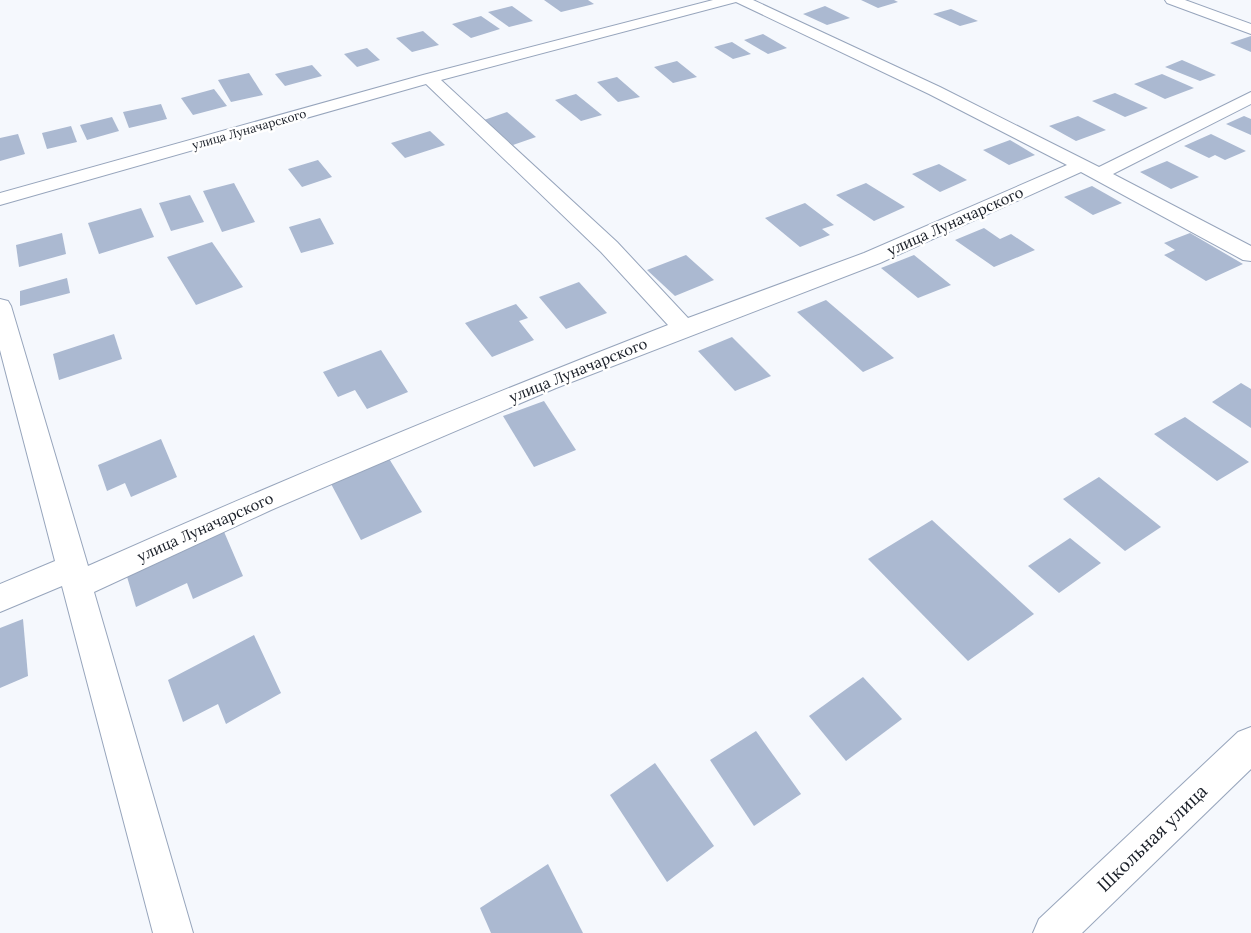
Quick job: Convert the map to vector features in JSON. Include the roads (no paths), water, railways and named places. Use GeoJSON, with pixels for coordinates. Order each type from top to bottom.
{"type":"FeatureCollection","features":[{"type":"Feature","properties":{"kind":"street","name":"улица Луначарского"},"geometry":{"type":"LineString","coordinates":[[0,199],[429,78],[730,0]]}},
{"type":"Feature","properties":{"kind":"street"},"geometry":{"type":"LineString","coordinates":[[741,0],[838,42],[1091,169],[1251,255]]}},
{"type":"Feature","properties":{"kind":"street"},"geometry":{"type":"LineString","coordinates":[[1172,0],[1251,29]]}},
{"type":"Feature","properties":{"kind":"street"},"geometry":{"type":"LineString","coordinates":[[429,78],[609,247],[684,328]]}},
{"type":"Feature","properties":{"kind":"street","name":"улица Луначарского"},"geometry":{"type":"LineString","coordinates":[[0,598],[75,576],[261,502],[547,382],[684,328],[872,258],[1091,169],[1251,97]]}},
{"type":"Feature","properties":{"kind":"street"},"geometry":{"type":"LineString","coordinates":[[0,306],[173,933]]}},
{"type":"Feature","properties":{"kind":"street","name":"Школьная улица"},"geometry":{"type":"LineString","coordinates":[[1053,933],[1251,744]]}}]}
